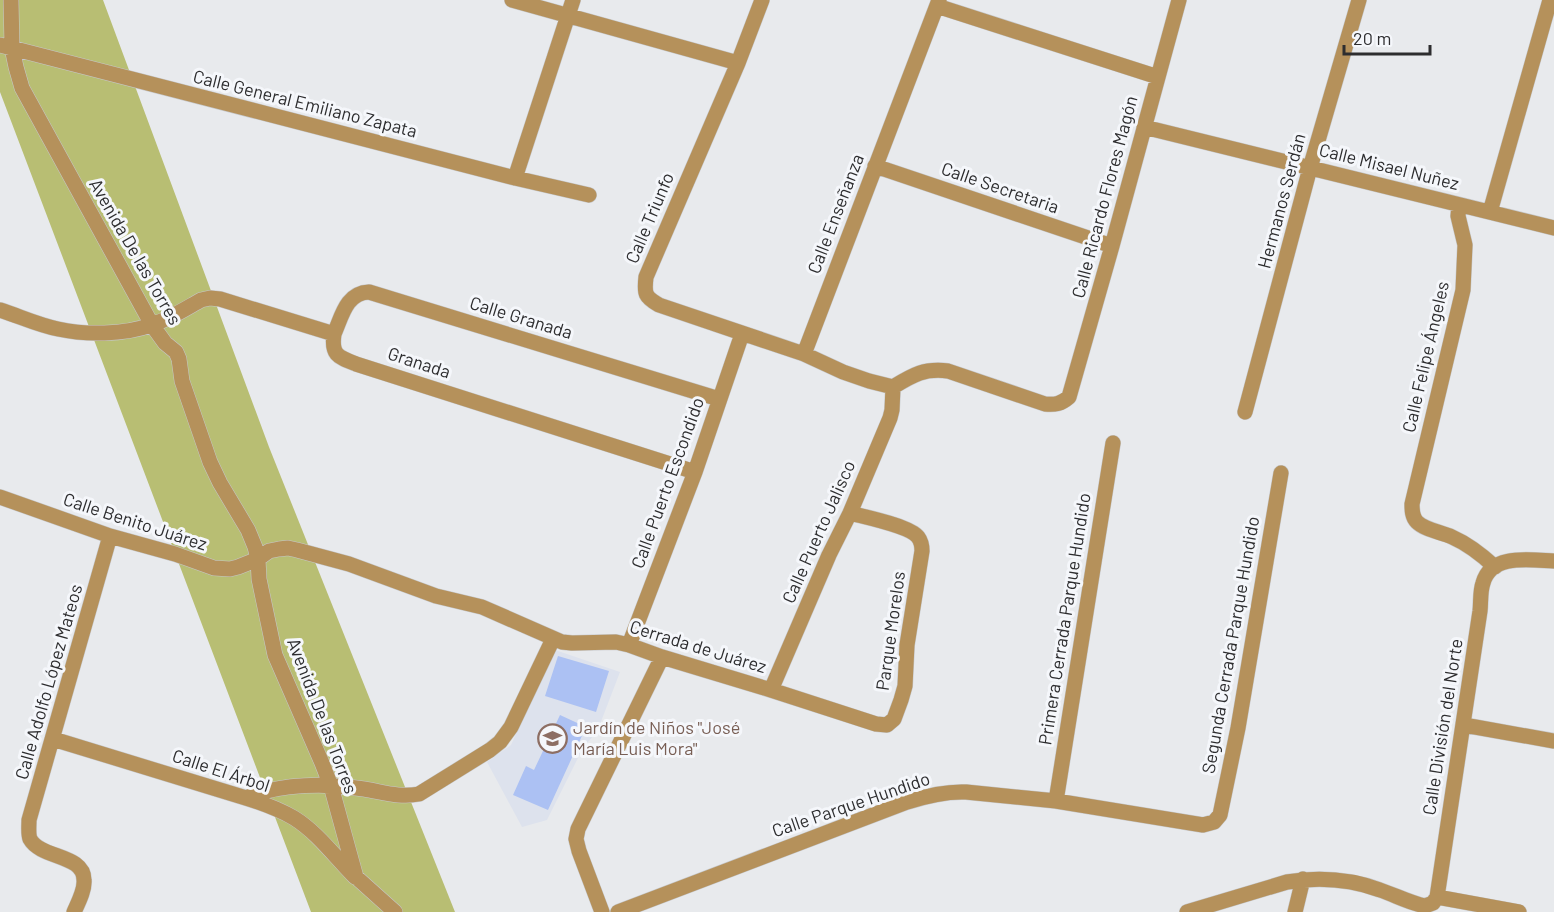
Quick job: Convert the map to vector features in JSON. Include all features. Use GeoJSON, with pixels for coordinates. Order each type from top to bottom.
{"type":"FeatureCollection","features":[{"type":"Feature","properties":{"kind":"street","name":"Avenida De las Torres"},"geometry":{"type":"LineString","coordinates":[[10,0],[6,47],[22,88],[152,325],[165,343],[176,352],[182,381],[210,462],[248,530],[258,559],[259,579],[274,655],[316,747],[330,786],[356,877]]}},
{"type":"Feature","properties":{"kind":"street"},"geometry":{"type":"LineString","coordinates":[[512,0],[738,63]]}},
{"type":"Feature","properties":{"kind":"street"},"geometry":{"type":"LineString","coordinates":[[515,178],[573,0]]}},
{"type":"Feature","properties":{"kind":"street","name":"Calle Triunfo"},"geometry":{"type":"LineString","coordinates":[[762,0],[738,63],[646,277],[644,288],[646,296],[659,305],[804,354]]}},
{"type":"Feature","properties":{"kind":"street","name":"Calle Ricardo Flores Magón"},"geometry":{"type":"LineString","coordinates":[[893,387],[915,374],[938,370],[948,371],[1045,404],[1054,405],[1069,397],[1179,0]]}},
{"type":"Feature","properties":{"kind":"street","name":"Hermanos Serdán"},"geometry":{"type":"LineString","coordinates":[[1245,412],[1310,168],[1359,0]]}},
{"type":"Feature","properties":{"kind":"street"},"geometry":{"type":"LineString","coordinates":[[1490,212],[1550,0]]}},
{"type":"Feature","properties":{"kind":"street"},"geometry":{"type":"LineString","coordinates":[[938,3],[1158,77]]}},
{"type":"Feature","properties":{"kind":"street","name":"Calle Enseñanza"},"geometry":{"type":"LineString","coordinates":[[804,354],[938,3]]}},
{"type":"Feature","properties":{"kind":"street","name":"Calle General Emiliano Zapata"},"geometry":{"type":"LineString","coordinates":[[6,47],[589,195]]}},
{"type":"Feature","properties":{"kind":"street","name":"Calle Misael Nuñez"},"geometry":{"type":"LineString","coordinates":[[1144,127],[1554,228]]}},
{"type":"Feature","properties":{"kind":"street","name":"Calle Secretaria"},"geometry":{"type":"LineString","coordinates":[[875,166],[1112,246]]}},
{"type":"Feature","properties":{"kind":"street","name":"Calle Felipe Ángeles"},"geometry":{"type":"LineString","coordinates":[[1459,205],[1458,216],[1465,245],[1463,290],[1412,504],[1413,516],[1423,526],[1454,538],[1478,552],[1495,567]]}},
{"type":"Feature","properties":{"kind":"street","name":"Calle Granada"},"geometry":{"type":"LineString","coordinates":[[334,334],[349,300],[357,294],[369,292],[719,399]]}},
{"type":"Feature","properties":{"kind":"street"},"geometry":{"type":"LineString","coordinates":[[0,309],[56,329],[92,333],[134,330],[152,325],[201,300],[210,298],[220,299],[334,334]]}},
{"type":"Feature","properties":{"kind":"street","name":"Granada"},"geometry":{"type":"LineString","coordinates":[[334,334],[333,349],[349,361],[695,472]]}},
{"type":"Feature","properties":{"kind":"street","name":"Calle Puerto Escondido"},"geometry":{"type":"LineString","coordinates":[[629,645],[695,472],[742,334]]}},
{"type":"Feature","properties":{"kind":"street"},"geometry":{"type":"LineString","coordinates":[[804,354],[852,375],[893,387]]}},
{"type":"Feature","properties":{"kind":"street","name":"Calle Puerto Jalisco"},"geometry":{"type":"LineString","coordinates":[[771,690],[890,418],[893,387]]}},
{"type":"Feature","properties":{"kind":"street","name":"Primera Cerrada Parque Hundido"},"geometry":{"type":"LineString","coordinates":[[1056,801],[1113,443]]}},
{"type":"Feature","properties":{"kind":"street","name":"Segunda Cerrada Parque Hundido"},"geometry":{"type":"LineString","coordinates":[[1214,822],[1220,815],[1238,728],[1281,473]]}},
{"type":"Feature","properties":{"kind":"street","name":"Calle Benito Juárez"},"geometry":{"type":"LineString","coordinates":[[0,497],[110,536],[175,554],[214,568],[230,569],[258,559]]}},
{"type":"Feature","properties":{"kind":"street","name":"Parque Morelos"},"geometry":{"type":"LineString","coordinates":[[850,513],[908,529],[919,538],[922,551],[907,645],[905,686],[894,719],[887,725]]}},
{"type":"Feature","properties":{"kind":"street","name":"Calle Adolfo López Mateos"},"geometry":{"type":"LineString","coordinates":[[74,912],[84,886],[81,868],[42,850],[30,839],[29,820],[110,536]]}},
{"type":"Feature","properties":{"kind":"street","name":"Cerrada de Juárez"},"geometry":{"type":"LineString","coordinates":[[258,559],[269,551],[288,548],[349,564],[436,596],[482,607],[542,632],[553,639],[572,643],[616,642],[629,645],[876,724],[887,725]]}},
{"type":"Feature","properties":{"kind":"street"},"geometry":{"type":"LineString","coordinates":[[1495,567],[1517,559],[1554,561]]}},
{"type":"Feature","properties":{"kind":"street","name":"Calle División del Norte"},"geometry":{"type":"LineString","coordinates":[[1437,897],[1464,724],[1482,585],[1487,572],[1495,567]]}},
{"type":"Feature","properties":{"kind":"street"},"geometry":{"type":"LineString","coordinates":[[246,798],[261,791],[303,785],[363,789],[399,796],[419,794],[500,742],[512,727],[553,639]]}},
{"type":"Feature","properties":{"kind":"street"},"geometry":{"type":"LineString","coordinates":[[602,912],[579,851],[576,839],[578,830],[662,657]]}},
{"type":"Feature","properties":{"kind":"street"},"geometry":{"type":"LineString","coordinates":[[1464,724],[1554,741]]}},
{"type":"Feature","properties":{"kind":"street","name":"Calle El Árbol"},"geometry":{"type":"LineString","coordinates":[[53,739],[272,807],[294,818],[318,838],[356,877]]}},
{"type":"Feature","properties":{"kind":"street","name":"Calle Parque Hundido"},"geometry":{"type":"LineString","coordinates":[[618,912],[907,802],[953,791],[1056,801],[1203,825],[1214,822]]}},
{"type":"Feature","properties":{"kind":"street"},"geometry":{"type":"LineString","coordinates":[[356,877],[395,912]]}},
{"type":"Feature","properties":{"kind":"street"},"geometry":{"type":"LineString","coordinates":[[1295,912],[1303,879]]}},
{"type":"Feature","properties":{"kind":"street"},"geometry":{"type":"LineString","coordinates":[[1187,912],[1266,887],[1303,879],[1329,879],[1376,888],[1425,906],[1433,903],[1437,897],[1519,912]]}},
{"type":"Feature","properties":{"kind":"shaded area","name":"Jardín de Niños \"José María Luis Mora\""},"geometry":{"type":"Polygon","coordinates":[[[555,650],[620,672],[597,732],[584,746],[547,820],[522,827],[487,762],[511,745],[555,650]]]}},
{"type":"Feature","properties":{"kind":"green space"},"geometry":{"type":"Polygon","coordinates":[[[0,0],[103,0],[269,447],[455,912],[311,912],[0,92],[0,0]]]}},
{"type":"Feature","properties":{"kind":"building"},"geometry":{"type":"Polygon","coordinates":[[[558,656],[609,671],[596,712],[545,696],[558,656]]]}},
{"type":"Feature","properties":{"kind":"building"},"geometry":{"type":"Polygon","coordinates":[[[560,715],[586,727],[548,810],[513,795],[526,766],[534,770],[560,715]]]}},
{"type":"Feature","properties":{"kind":"place","name":"Jardín de Niños \"José María Luis Mora\""},"geometry":{"type":"Point","coordinates":[552,738]}}]}
